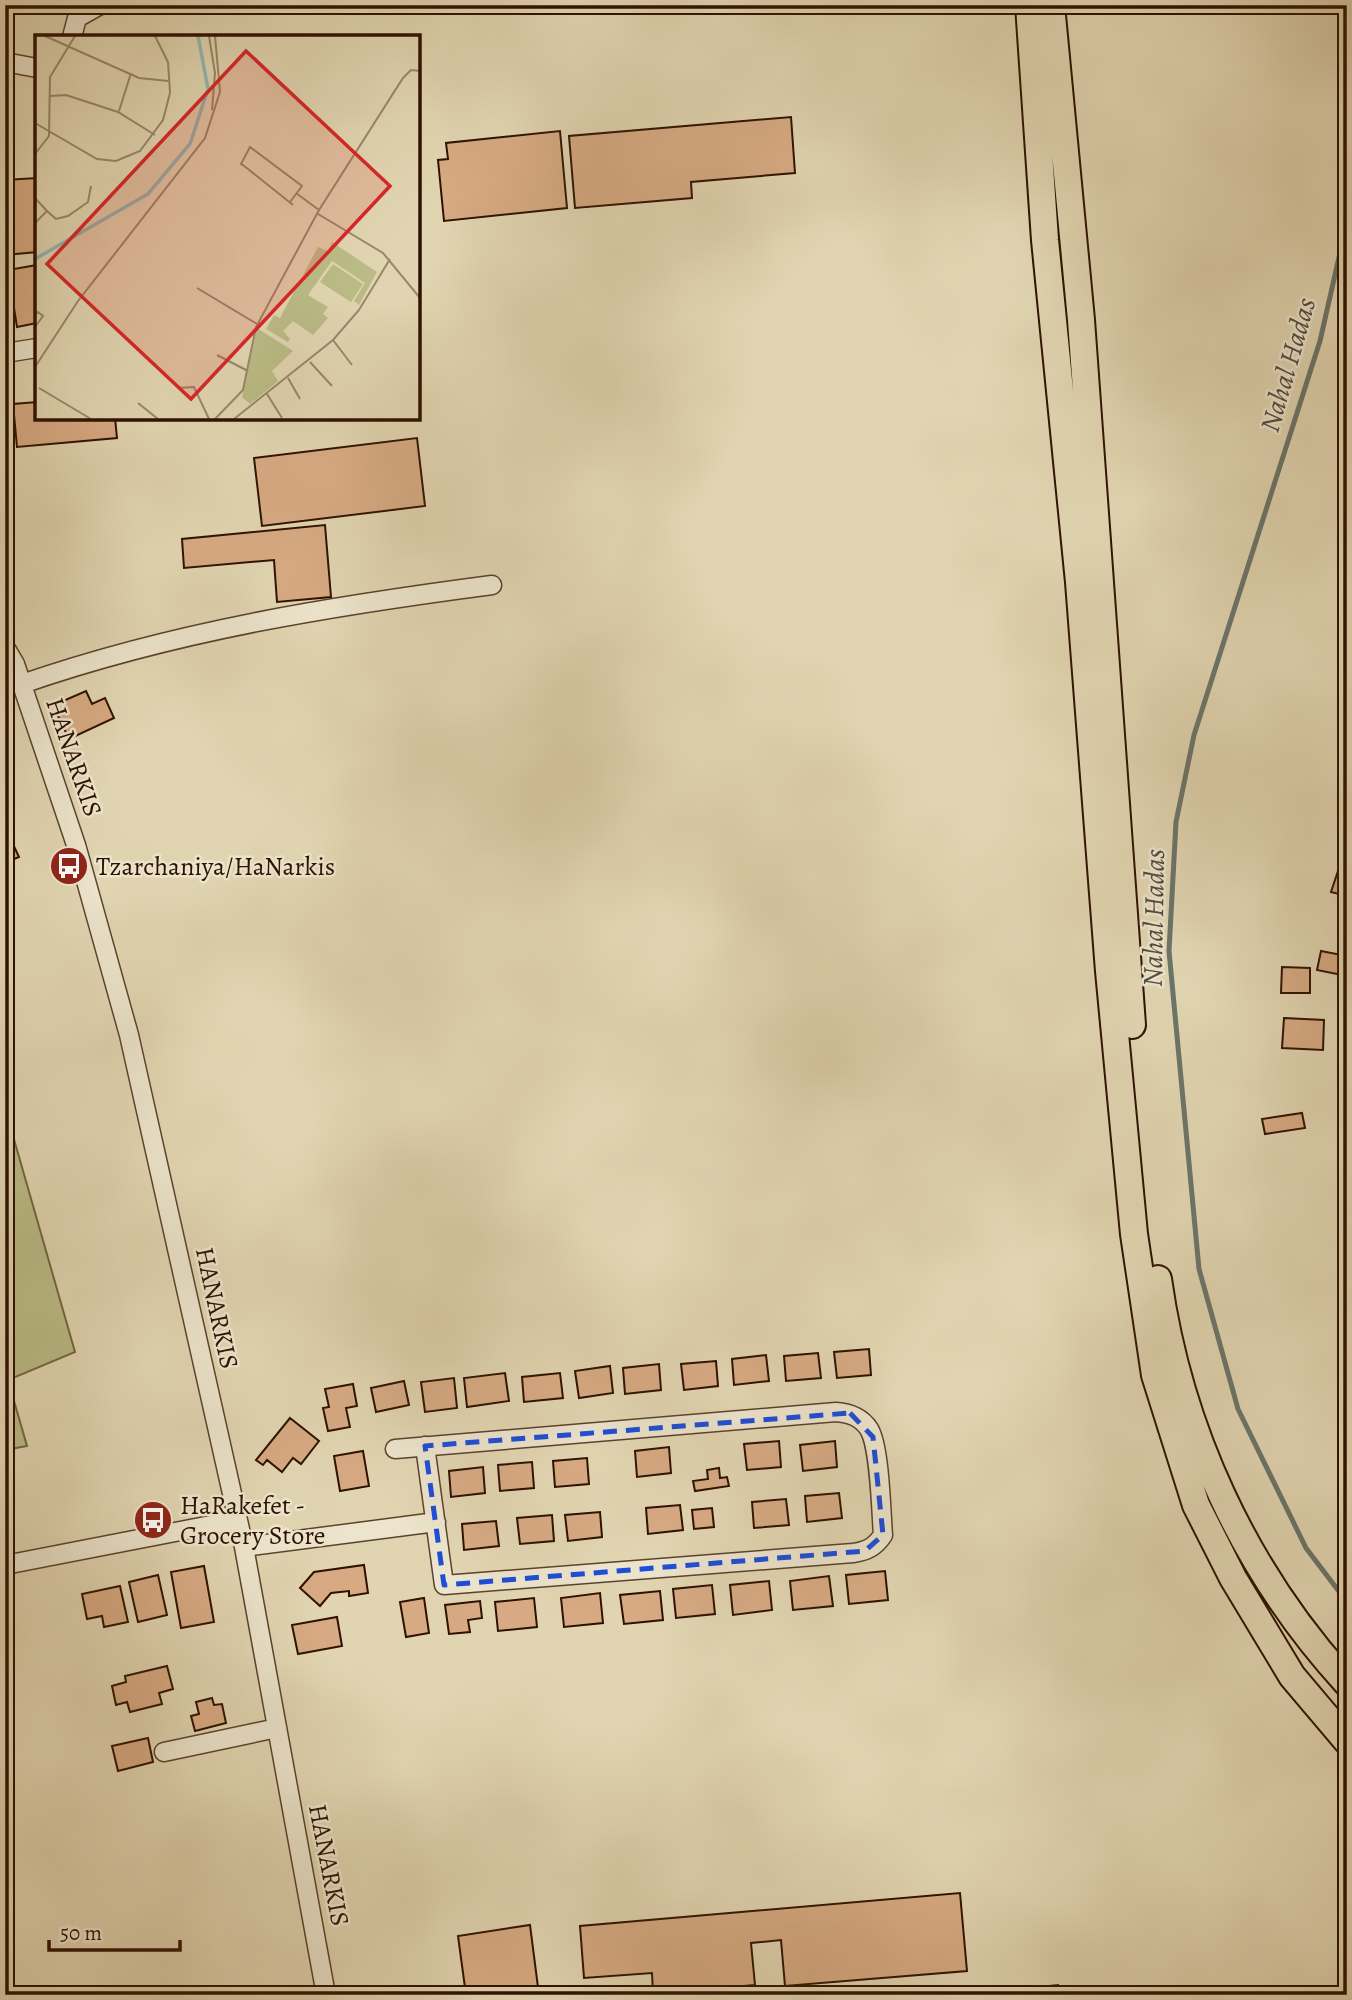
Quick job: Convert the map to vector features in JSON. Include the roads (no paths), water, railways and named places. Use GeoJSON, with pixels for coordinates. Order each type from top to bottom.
{"type":"FeatureCollection","features":[{"type":"Feature","properties":{"kind":"highway"},"geometry":{"type":"LineString","coordinates":[[1029,5],[1045,240],[1079,582],[1110,985],[1134,1234],[1155,1375],[1196,1505],[1233,1578],[1292,1676],[1347,1741]]}},
{"type":"Feature","properties":{"kind":"highway"},"geometry":{"type":"LineString","coordinates":[[1051,5],[1081,320],[1142,1154],[1161,1301],[1179,1374],[1211,1475],[1259,1567],[1303,1632],[1347,1683]]}},
{"type":"Feature","properties":{"kind":"street"},"geometry":{"type":"LineString","coordinates":[[73,35],[77,18],[100,5]]}},
{"type":"Feature","properties":{"kind":"street"},"geometry":{"type":"LineString","coordinates":[[5,62],[35,68]]}},
{"type":"Feature","properties":{"kind":"street"},"geometry":{"type":"LineString","coordinates":[[5,353],[35,348]]}},
{"type":"Feature","properties":{"kind":"street"},"geometry":{"type":"LineString","coordinates":[[22,684],[114,654],[236,624],[331,607],[492,584]]}},
{"type":"Feature","properties":{"kind":"street","name":"HANARKIS"},"geometry":{"type":"LineString","coordinates":[[5,647],[22,684],[76,845],[129,1035],[244,1547],[327,1995]]}},
{"type":"Feature","properties":{"kind":"street"},"geometry":{"type":"LineString","coordinates":[[395,1449],[425,1446],[822,1413],[850,1413],[860,1419],[873,1437],[883,1535],[877,1544],[865,1551],[853,1553],[444,1585],[425,1446]]}},
{"type":"Feature","properties":{"kind":"street"},"geometry":{"type":"LineString","coordinates":[[5,1565],[237,1520]]}},
{"type":"Feature","properties":{"kind":"street"},"geometry":{"type":"LineString","coordinates":[[244,1547],[436,1522]]}},
{"type":"Feature","properties":{"kind":"street"},"geometry":{"type":"LineString","coordinates":[[164,1752],[277,1728]]}},
{"type":"Feature","properties":{"kind":"waterway","name":"Nahal Hadas"},"geometry":{"type":"LineString","coordinates":[[1347,222],[1320,341],[1194,735],[1176,822],[1169,951],[1199,1269],[1238,1409],[1306,1548],[1347,1602]]}},
{"type":"Feature","properties":{"kind":"place","name":"Tzarchaniya/HaNarkis"},"geometry":{"type":"Point","coordinates":[69,866]}},
{"type":"Feature","properties":{"kind":"place","name":"HaRakefet - Grocery Store"},"geometry":{"type":"Point","coordinates":[153,1520]}}]}
